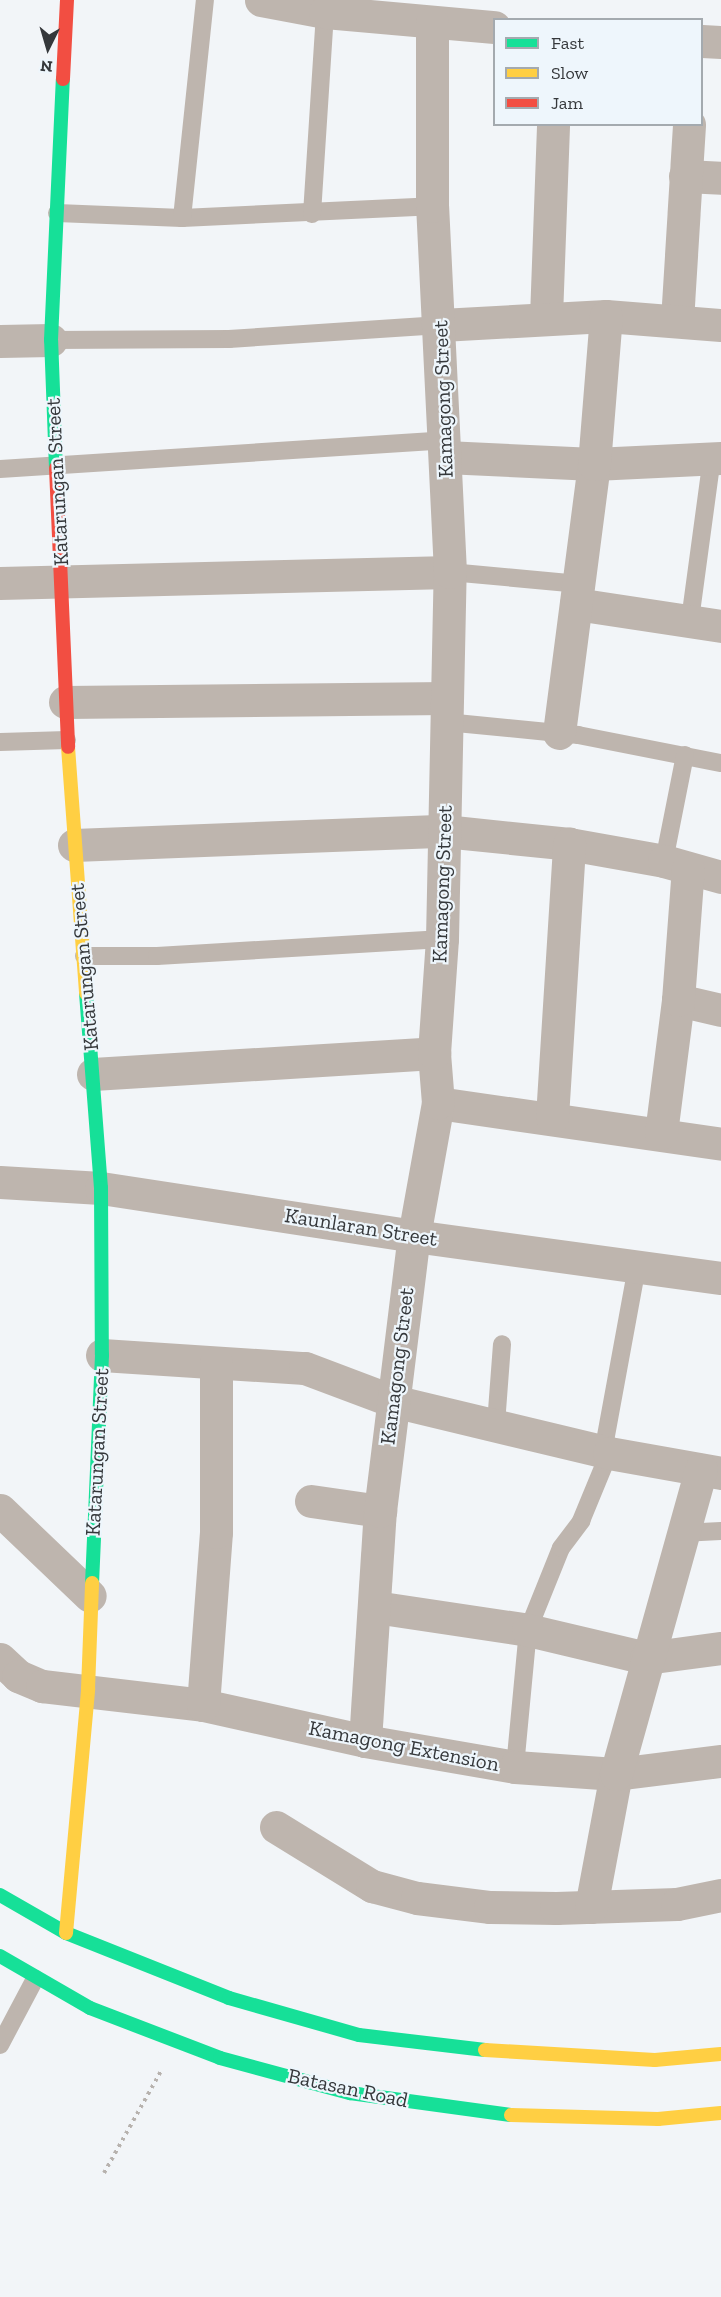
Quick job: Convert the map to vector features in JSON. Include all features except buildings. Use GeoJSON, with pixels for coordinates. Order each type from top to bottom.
{"type":"FeatureCollection","features":[{"type":"Feature","properties":{"kind":"street","name":"Katarungan Street"},"geometry":{"type":"LineString","coordinates":[[66,1934],[88,1689],[90,1596],[102,1355],[101,1188],[67,740],[51,340],[67,0]]}},
{"type":"Feature","properties":{"kind":"street"},"geometry":{"type":"LineString","coordinates":[[261,0],[325,12],[493,27]]}},
{"type":"Feature","properties":{"kind":"street","name":"Kamagong Street"},"geometry":{"type":"LineString","coordinates":[[365,1741],[380,1510],[414,1236],[438,1103],[434,1053],[442,939],[450,572],[441,326],[432,206],[432,22]]}},
{"type":"Feature","properties":{"kind":"street"},"geometry":{"type":"LineString","coordinates":[[703,41],[721,42]]}},
{"type":"Feature","properties":{"kind":"street"},"geometry":{"type":"LineString","coordinates":[[546,318],[553,126]]}},
{"type":"Feature","properties":{"kind":"street"},"geometry":{"type":"LineString","coordinates":[[677,321],[688,126]]}},
{"type":"Feature","properties":{"kind":"street"},"geometry":{"type":"LineString","coordinates":[[685,176],[721,178]]}},
{"type":"Feature","properties":{"kind":"street"},"geometry":{"type":"LineString","coordinates":[[559,733],[594,464],[606,316]]}},
{"type":"Feature","properties":{"kind":"street"},"geometry":{"type":"LineString","coordinates":[[441,326],[606,316],[721,325]]}},
{"type":"Feature","properties":{"kind":"street"},"geometry":{"type":"LineString","coordinates":[[0,341],[51,340]]}},
{"type":"Feature","properties":{"kind":"street"},"geometry":{"type":"LineString","coordinates":[[445,449],[594,464],[717,458]]}},
{"type":"Feature","properties":{"kind":"street"},"geometry":{"type":"LineString","coordinates":[[0,583],[450,572]]}},
{"type":"Feature","properties":{"kind":"street"},"geometry":{"type":"LineString","coordinates":[[577,594],[706,623]]}},
{"type":"Feature","properties":{"kind":"street"},"geometry":{"type":"LineString","coordinates":[[65,702],[447,710]]}},
{"type":"Feature","properties":{"kind":"street"},"geometry":{"type":"LineString","coordinates":[[74,845],[444,831],[569,844],[676,865],[721,877]]}},
{"type":"Feature","properties":{"kind":"street"},"geometry":{"type":"LineString","coordinates":[[552,1117],[569,844]]}},
{"type":"Feature","properties":{"kind":"street"},"geometry":{"type":"LineString","coordinates":[[661,1133],[678,1000],[676,865]]}},
{"type":"Feature","properties":{"kind":"street"},"geometry":{"type":"LineString","coordinates":[[678,1000],[721,1010]]}},
{"type":"Feature","properties":{"kind":"street"},"geometry":{"type":"LineString","coordinates":[[93,1074],[434,1053]]}},
{"type":"Feature","properties":{"kind":"street"},"geometry":{"type":"LineString","coordinates":[[438,1103],[552,1117],[721,1144]]}},
{"type":"Feature","properties":{"kind":"street","name":"Kaunlaran Street"},"geometry":{"type":"LineString","coordinates":[[0,1182],[101,1188],[414,1236],[721,1278]]}},
{"type":"Feature","properties":{"kind":"street"},"geometry":{"type":"LineString","coordinates":[[102,1355],[305,1368],[393,1401],[606,1452],[711,1471],[681,1533],[646,1658],[616,1774],[591,1907]]}},
{"type":"Feature","properties":{"kind":"street"},"geometry":{"type":"LineString","coordinates":[[203,1705],[216,1532],[216,1363]]}},
{"type":"Feature","properties":{"kind":"street"},"geometry":{"type":"LineString","coordinates":[[311,1501],[380,1510]]}},
{"type":"Feature","properties":{"kind":"street"},"geometry":{"type":"LineString","coordinates":[[0,1510],[90,1596]]}},
{"type":"Feature","properties":{"kind":"street"},"geometry":{"type":"LineString","coordinates":[[375,1607],[528,1630],[646,1658],[721,1648]]}},
{"type":"Feature","properties":{"kind":"street","name":"Kamagong Extension"},"geometry":{"type":"LineString","coordinates":[[0,1659],[18,1676],[42,1686],[88,1689],[203,1705],[365,1741],[515,1767],[616,1774],[721,1761]]}},
{"type":"Feature","properties":{"kind":"street"},"geometry":{"type":"LineString","coordinates":[[276,1827],[372,1886],[417,1898],[490,1907],[591,1907],[677,1904],[721,1895]]}},
{"type":"Feature","properties":{"kind":"street"},"geometry":{"type":"LineString","coordinates":[[0,1895],[66,1934],[229,1998],[359,2035],[508,2053],[655,2061],[721,2054]]}},
{"type":"Feature","properties":{"kind":"street","name":"Batasan Road"},"geometry":{"type":"LineString","coordinates":[[0,1956],[35,1979],[90,2008],[176,2042],[220,2058],[350,2093],[506,2115],[658,2119],[721,2114]]}},
{"type":"Feature","properties":{"kind":"lane"},"geometry":{"type":"LineString","coordinates":[[182,218],[206,0]]}},
{"type":"Feature","properties":{"kind":"lane"},"geometry":{"type":"LineString","coordinates":[[312,214],[325,12]]}},
{"type":"Feature","properties":{"kind":"lane"},"geometry":{"type":"LineString","coordinates":[[57,213],[182,218],[312,214],[432,206]]}},
{"type":"Feature","properties":{"kind":"lane"},"geometry":{"type":"LineString","coordinates":[[51,340],[229,339],[441,326]]}},
{"type":"Feature","properties":{"kind":"lane"},"geometry":{"type":"LineString","coordinates":[[0,469],[55,464],[445,449]]}},
{"type":"Feature","properties":{"kind":"lane"},"geometry":{"type":"LineString","coordinates":[[706,623],[717,458]]}},
{"type":"Feature","properties":{"kind":"lane"},"geometry":{"type":"LineString","coordinates":[[450,572],[577,594]]}},
{"type":"Feature","properties":{"kind":"lane"},"geometry":{"type":"LineString","coordinates":[[447,710],[685,755],[721,764]]}},
{"type":"Feature","properties":{"kind":"lane"},"geometry":{"type":"LineString","coordinates":[[0,742],[67,740]]}},
{"type":"Feature","properties":{"kind":"lane"},"geometry":{"type":"LineString","coordinates":[[676,865],[685,755]]}},
{"type":"Feature","properties":{"kind":"lane"},"geometry":{"type":"LineString","coordinates":[[84,956],[177,955],[442,939]]}},
{"type":"Feature","properties":{"kind":"lane"},"geometry":{"type":"LineString","coordinates":[[515,1767],[528,1630],[561,1548],[581,1521],[606,1452],[637,1266]]}},
{"type":"Feature","properties":{"kind":"lane"},"geometry":{"type":"LineString","coordinates":[[496,1424],[502,1344]]}},
{"type":"Feature","properties":{"kind":"lane"},"geometry":{"type":"LineString","coordinates":[[681,1533],[721,1531]]}},
{"type":"Feature","properties":{"kind":"lane"},"geometry":{"type":"LineString","coordinates":[[0,2045],[35,1979]]}},
{"type":"Feature","properties":{"kind":"path"},"geometry":{"type":"LineString","coordinates":[[104,2173],[176,2042]]}},
{"type":"Feature","properties":{"kind":"traffic: fast"},"geometry":{"type":"LineString","coordinates":[[56,468],[51,340],[63,79]]}},
{"type":"Feature","properties":{"kind":"traffic: fast"},"geometry":{"type":"LineString","coordinates":[[86,993],[101,1188],[102,1355],[92,1583]]}},
{"type":"Feature","properties":{"kind":"traffic: fast"},"geometry":{"type":"LineString","coordinates":[[0,1895],[66,1933],[229,1998],[359,2035],[485,2050]]}},
{"type":"Feature","properties":{"kind":"traffic: fast"},"geometry":{"type":"LineString","coordinates":[[0,1956],[90,2008],[220,2058],[350,2093],[511,2115]]}},
{"type":"Feature","properties":{"kind":"traffic: slow"},"geometry":{"type":"LineString","coordinates":[[68,747],[86,993]]}},
{"type":"Feature","properties":{"kind":"traffic: slow"},"geometry":{"type":"LineString","coordinates":[[66,1933],[88,1689],[92,1583]]}},
{"type":"Feature","properties":{"kind":"traffic: slow"},"geometry":{"type":"LineString","coordinates":[[485,2050],[655,2060],[721,2054]]}},
{"type":"Feature","properties":{"kind":"traffic: slow"},"geometry":{"type":"LineString","coordinates":[[511,2115],[658,2119],[721,2113]]}},
{"type":"Feature","properties":{"kind":"traffic: jam"},"geometry":{"type":"LineString","coordinates":[[63,79],[67,0]]}},
{"type":"Feature","properties":{"kind":"traffic: jam"},"geometry":{"type":"LineString","coordinates":[[56,468],[68,747]]}}]}
